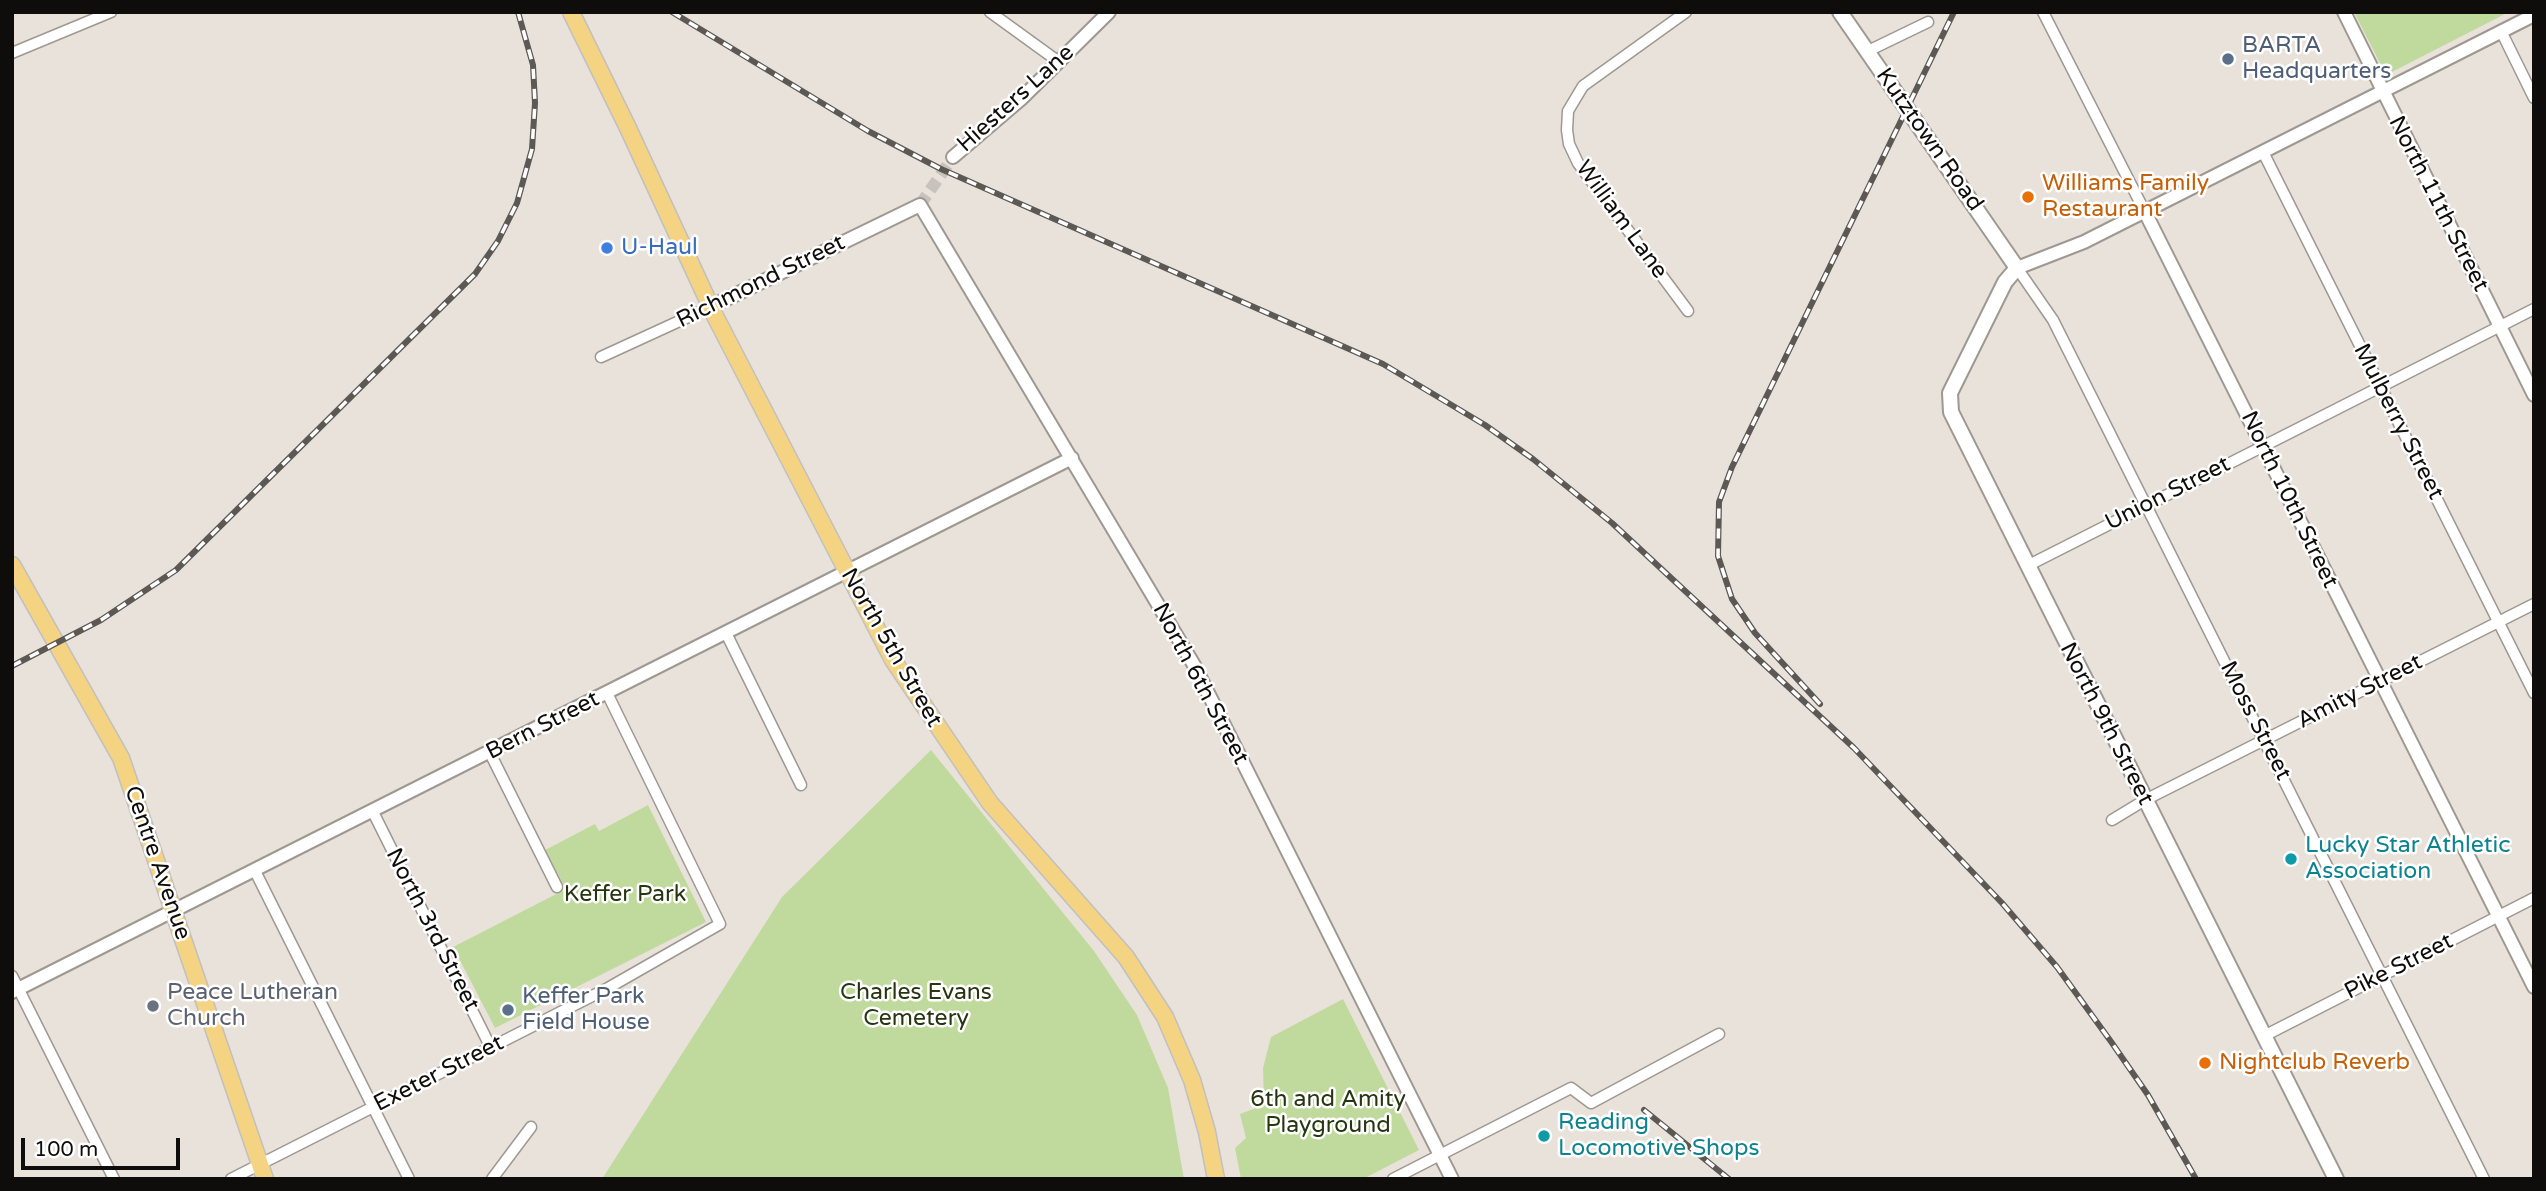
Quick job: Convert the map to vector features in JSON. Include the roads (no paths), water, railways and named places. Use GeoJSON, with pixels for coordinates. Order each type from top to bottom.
{"type":"FeatureCollection","features":[{"type":"Feature","properties":{"kind":"main road","name":"North 5th Street"},"geometry":{"type":"LineString","coordinates":[[571,12],[628,128],[710,307],[893,660],[960,762],[1029,849],[1112,940],[1147,987],[1174,1035],[1192,1080],[1207,1132],[1216,1179]]}},
{"type":"Feature","properties":{"kind":"main road","name":"Kutztown Road"},"geometry":{"type":"LineString","coordinates":[[1840,12],[2017,268]]}},
{"type":"Feature","properties":{"kind":"main road","name":"North 9th Street"},"geometry":{"type":"LineString","coordinates":[[2017,268],[2005,282],[1949,400],[1955,421],[2336,1179]]}},
{"type":"Feature","properties":{"kind":"main road","name":"Centre Avenue"},"geometry":{"type":"LineString","coordinates":[[12,565],[113,738],[262,1172]]}},
{"type":"Feature","properties":{"kind":"street"},"geometry":{"type":"LineString","coordinates":[[12,53],[111,12]]}},
{"type":"Feature","properties":{"kind":"street"},"geometry":{"type":"LineString","coordinates":[[990,12],[1059,62]]}},
{"type":"Feature","properties":{"kind":"street","name":"Hiesters Lane"},"geometry":{"type":"LineString","coordinates":[[953,157],[1059,62],[1110,12]]}},
{"type":"Feature","properties":{"kind":"street","name":"William Lane"},"geometry":{"type":"LineString","coordinates":[[1686,12],[1583,86],[1568,111],[1567,130],[1569,144],[1578,163],[1688,311]]}},
{"type":"Feature","properties":{"kind":"street","name":"North 10th Street"},"geometry":{"type":"LineString","coordinates":[[2043,12],[2534,987]]}},
{"type":"Feature","properties":{"kind":"street","name":"North 11th Street"},"geometry":{"type":"LineString","coordinates":[[2344,12],[2534,395]]}},
{"type":"Feature","properties":{"kind":"street"},"geometry":{"type":"LineString","coordinates":[[2017,268],[2084,242],[2534,15]]}},
{"type":"Feature","properties":{"kind":"street"},"geometry":{"type":"LineString","coordinates":[[1868,51],[1928,22]]}},
{"type":"Feature","properties":{"kind":"street"},"geometry":{"type":"LineString","coordinates":[[2501,31],[2534,98]]}},
{"type":"Feature","properties":{"kind":"street","name":"Mulberry Street"},"geometry":{"type":"LineString","coordinates":[[2263,152],[2534,693]]}},
{"type":"Feature","properties":{"kind":"street","name":"Richmond Street"},"geometry":{"type":"LineString","coordinates":[[601,357],[920,205]]}},
{"type":"Feature","properties":{"kind":"street","name":"North 6th Street"},"geometry":{"type":"LineString","coordinates":[[920,205],[1194,665],[1452,1179]]}},
{"type":"Feature","properties":{"kind":"street","name":"Moss Street"},"geometry":{"type":"LineString","coordinates":[[2017,268],[2053,320],[2484,1179]]}},
{"type":"Feature","properties":{"kind":"street","name":"Union Street"},"geometry":{"type":"LineString","coordinates":[[2027,566],[2534,309]]}},
{"type":"Feature","properties":{"kind":"street","name":"Bern Street"},"geometry":{"type":"LineString","coordinates":[[15,991],[1072,458]]}},
{"type":"Feature","properties":{"kind":"street","name":"Amity Street"},"geometry":{"type":"LineString","coordinates":[[2112,820],[2145,800],[2534,604]]}},
{"type":"Feature","properties":{"kind":"street"},"geometry":{"type":"LineString","coordinates":[[726,633],[801,785]]}},
{"type":"Feature","properties":{"kind":"street","name":"Exeter Street"},"geometry":{"type":"LineString","coordinates":[[231,1179],[262,1172],[373,1107],[608,988],[720,924],[607,693]]}},
{"type":"Feature","properties":{"kind":"street"},"geometry":{"type":"LineString","coordinates":[[490,753],[557,887]]}},
{"type":"Feature","properties":{"kind":"street","name":"North 3rd Street"},"geometry":{"type":"LineString","coordinates":[[373,812],[491,1048]]}},
{"type":"Feature","properties":{"kind":"street"},"geometry":{"type":"LineString","coordinates":[[254,871],[410,1179]]}},
{"type":"Feature","properties":{"kind":"street","name":"Pike Street"},"geometry":{"type":"LineString","coordinates":[[2264,1036],[2534,898]]}},
{"type":"Feature","properties":{"kind":"street"},"geometry":{"type":"LineString","coordinates":[[12,976],[15,991],[114,1179]]}},
{"type":"Feature","properties":{"kind":"street"},"geometry":{"type":"LineString","coordinates":[[1393,1179],[1571,1088],[1591,1102],[1719,1034]]}},
{"type":"Feature","properties":{"kind":"street"},"geometry":{"type":"LineString","coordinates":[[492,1179],[531,1127]]}},
{"type":"Feature","properties":{"kind":"tunnel"},"geometry":{"type":"LineString","coordinates":[[920,205],[953,157]]}},
{"type":"Feature","properties":{"kind":"railway"},"geometry":{"type":"LineString","coordinates":[[12,666],[101,620],[176,570],[475,274],[498,241],[517,203],[532,149],[535,103],[533,65],[518,12]]}},
{"type":"Feature","properties":{"kind":"railway"},"geometry":{"type":"LineString","coordinates":[[672,12],[868,131],[941,169],[1383,364],[1485,425],[1533,459],[1612,523],[1854,748],[2002,903],[2057,967],[2112,1043],[2148,1095],[2196,1179]]}},
{"type":"Feature","properties":{"kind":"railway"},"geometry":{"type":"LineString","coordinates":[[1820,704],[1755,633],[1732,599],[1718,556],[1719,502],[1732,467],[1954,12]]}},
{"type":"Feature","properties":{"kind":"railway"},"geometry":{"type":"LineString","coordinates":[[1644,1110],[1729,1179]]}},
{"type":"Feature","properties":{"kind":"place","name":"BARTA Headquarters"},"geometry":{"type":"Point","coordinates":[2228,59]}},
{"type":"Feature","properties":{"kind":"place","name":"Williams Family Restaurant"},"geometry":{"type":"Point","coordinates":[2028,197]}},
{"type":"Feature","properties":{"kind":"place","name":"U-Haul"},"geometry":{"type":"Point","coordinates":[607,248]}},
{"type":"Feature","properties":{"kind":"place","name":"Lucky Star Athletic Association"},"geometry":{"type":"Point","coordinates":[2291,859]}},
{"type":"Feature","properties":{"kind":"place","name":"Peace Lutheran Church"},"geometry":{"type":"Point","coordinates":[153,1006]}},
{"type":"Feature","properties":{"kind":"place","name":"Keffer Park Field House"},"geometry":{"type":"Point","coordinates":[508,1010]}},
{"type":"Feature","properties":{"kind":"place","name":"Nightclub Reverb"},"geometry":{"type":"Point","coordinates":[2205,1063]}},
{"type":"Feature","properties":{"kind":"place","name":"Reading Locomotive Shops"},"geometry":{"type":"Point","coordinates":[1544,1136]}},
{"type":"Feature","properties":{"kind":"park label","name":"Keffer Park"},"geometry":{"type":"Point","coordinates":[625,895]}},
{"type":"Feature","properties":{"kind":"park label","name":"Charles Evans Cemetery"},"geometry":{"type":"Point","coordinates":[916,1006]}},
{"type":"Feature","properties":{"kind":"park label","name":"6th and Amity Playground"},"geometry":{"type":"Point","coordinates":[1328,1113]}}]}
